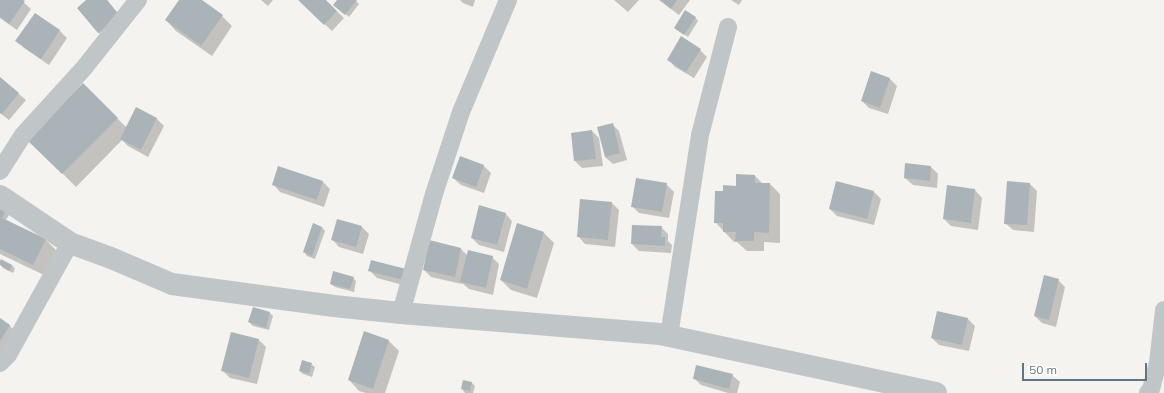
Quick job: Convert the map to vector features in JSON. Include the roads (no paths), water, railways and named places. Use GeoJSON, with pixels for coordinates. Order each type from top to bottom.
{"type":"FeatureCollection","features":[{"type":"Feature","properties":{"kind":"street"},"geometry":{"type":"LineString","coordinates":[[0,171],[23,135],[84,68],[138,0]]}},
{"type":"Feature","properties":{"kind":"street"},"geometry":{"type":"LineString","coordinates":[[401,313],[434,194],[461,112],[508,0]]}},
{"type":"Feature","properties":{"kind":"street"},"geometry":{"type":"LineString","coordinates":[[669,336],[700,135],[728,27]]}},
{"type":"Feature","properties":{"kind":"street"},"geometry":{"type":"LineString","coordinates":[[0,196],[70,243],[111,258],[172,284],[334,306],[401,313],[660,334],[936,393]]}},
{"type":"Feature","properties":{"kind":"street"},"geometry":{"type":"LineString","coordinates":[[0,364],[8,356],[70,243]]}},
{"type":"Feature","properties":{"kind":"street"},"geometry":{"type":"LineString","coordinates":[[1148,393],[1151,390],[1158,363],[1164,310]]}}]}
